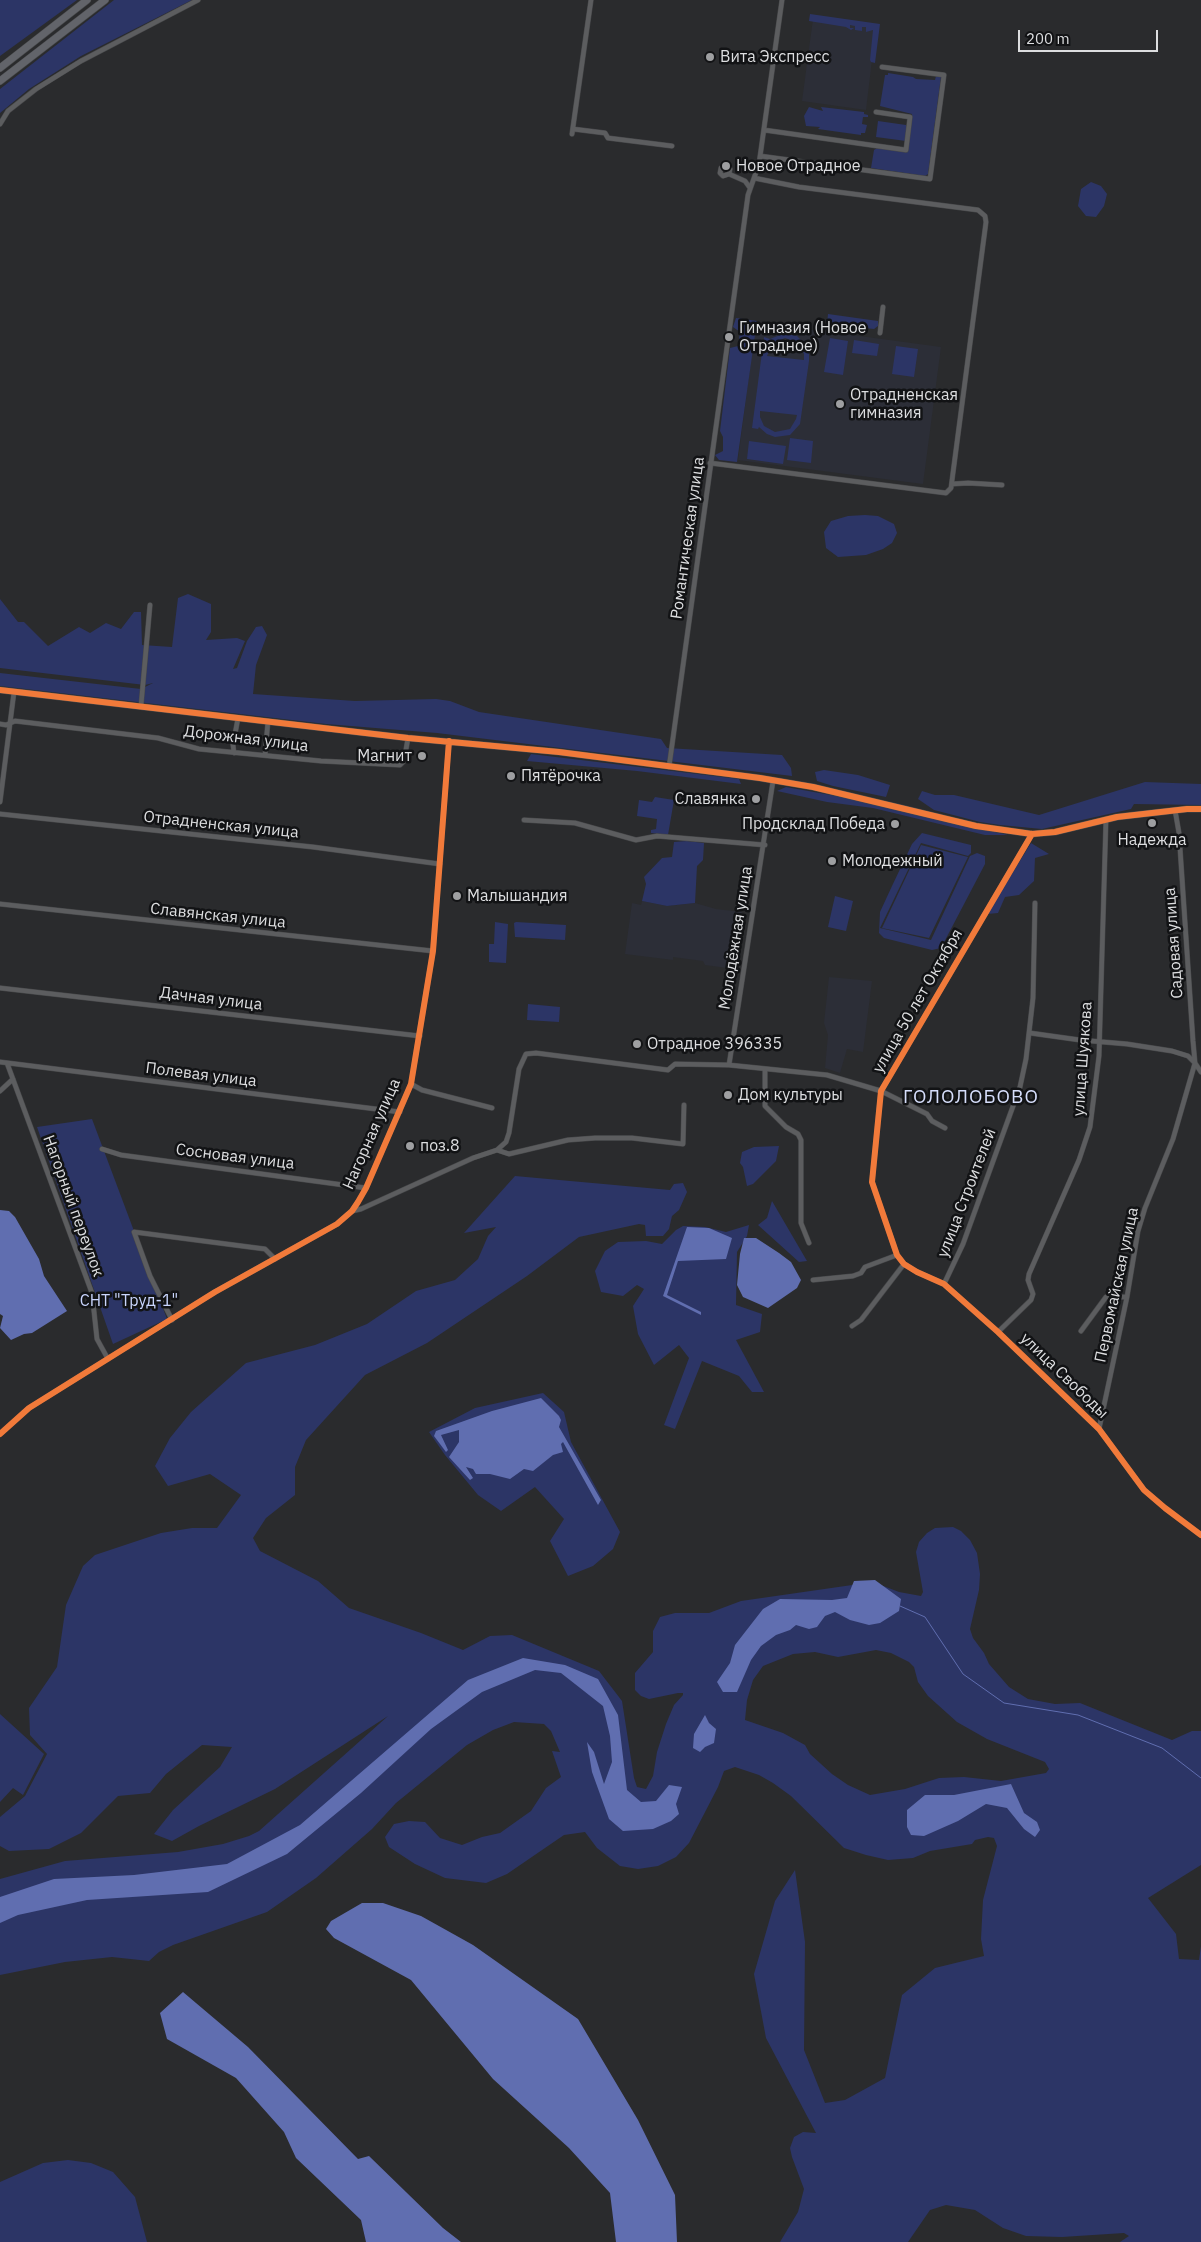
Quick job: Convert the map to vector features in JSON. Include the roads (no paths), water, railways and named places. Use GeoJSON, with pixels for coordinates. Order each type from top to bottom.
{"type":"FeatureCollection","features":[{"type":"Feature","properties":{"kind":"highway"},"geometry":{"type":"LineString","coordinates":[[0,68],[87,0]]}},
{"type":"Feature","properties":{"kind":"highway"},"geometry":{"type":"LineString","coordinates":[[0,81],[105,0]]}},
{"type":"Feature","properties":{"kind":"street"},"geometry":{"type":"LineString","coordinates":[[0,118],[36,89],[81,61],[198,0]]}},
{"type":"Feature","properties":{"kind":"street"},"geometry":{"type":"LineString","coordinates":[[591,0],[573,131],[605,133],[608,138],[672,146]]}},
{"type":"Feature","properties":{"kind":"street"},"geometry":{"type":"LineString","coordinates":[[710,463],[946,493],[952,484],[986,222],[985,216],[978,210],[799,187],[755,176],[764,130],[782,0]]}},
{"type":"Feature","properties":{"kind":"street"},"geometry":{"type":"LineString","coordinates":[[760,156],[930,179],[944,75],[882,67]]}},
{"type":"Feature","properties":{"kind":"street"},"geometry":{"type":"LineString","coordinates":[[0,124],[8,111]]}},
{"type":"Feature","properties":{"kind":"street"},"geometry":{"type":"LineString","coordinates":[[764,130],[906,150],[910,117],[876,112]]}},
{"type":"Feature","properties":{"kind":"street"},"geometry":{"type":"LineString","coordinates":[[729,174],[744,181],[750,188]]}},
{"type":"Feature","properties":{"kind":"street","name":"Романтическая улица"},"geometry":{"type":"LineString","coordinates":[[670,767],[710,463],[750,188],[755,176]]}},
{"type":"Feature","properties":{"kind":"street"},"geometry":{"type":"LineString","coordinates":[[880,333],[883,307]]}},
{"type":"Feature","properties":{"kind":"street"},"geometry":{"type":"LineString","coordinates":[[952,484],[968,482],[1002,485]]}},
{"type":"Feature","properties":{"kind":"street"},"geometry":{"type":"LineString","coordinates":[[141,706],[150,605]]}},
{"type":"Feature","properties":{"kind":"street"},"geometry":{"type":"LineString","coordinates":[[0,690],[670,767],[773,781],[813,787],[976,826],[1032,834],[1055,832],[1106,820],[1176,810],[1201,810]]}},
{"type":"Feature","properties":{"kind":"street"},"geometry":{"type":"LineString","coordinates":[[0,802],[14,692]]}},
{"type":"Feature","properties":{"kind":"street"},"geometry":{"type":"LineString","coordinates":[[234,753],[233,745],[238,718]]}},
{"type":"Feature","properties":{"kind":"street","name":"Дорожная улица"},"geometry":{"type":"LineString","coordinates":[[0,724],[11,724],[15,721],[158,738],[200,749],[234,753],[321,761],[400,765],[404,762],[408,738]]}},
{"type":"Feature","properties":{"kind":"street"},"geometry":{"type":"LineString","coordinates":[[265,755],[268,721]]}},
{"type":"Feature","properties":{"kind":"street","name":"Нагорная улица"},"geometry":{"type":"LineString","coordinates":[[0,1434],[29,1408],[215,1292],[337,1224],[352,1211],[366,1188],[411,1084],[433,951],[449,741]]}},
{"type":"Feature","properties":{"kind":"street","name":"Молодёжная улица"},"geometry":{"type":"LineString","coordinates":[[729,1065],[773,781]]}},
{"type":"Feature","properties":{"kind":"street","name":"Садовая улица"},"geometry":{"type":"LineString","coordinates":[[1176,810],[1195,1063],[1201,1072]]}},
{"type":"Feature","properties":{"kind":"street","name":"Отрадненская улица"},"geometry":{"type":"LineString","coordinates":[[0,814],[313,847],[440,864]]}},
{"type":"Feature","properties":{"kind":"street","name":"Молодёжная улица"},"geometry":{"type":"LineString","coordinates":[[524,820],[575,823],[636,840],[656,836],[764,845]]}},
{"type":"Feature","properties":{"kind":"street","name":"улица Шуякова"},"geometry":{"type":"LineString","coordinates":[[998,1332],[1031,1300],[1033,1294],[1028,1280],[1029,1274],[1079,1160],[1090,1127],[1098,1076],[1106,820]]}},
{"type":"Feature","properties":{"kind":"street","name":"улица 50 лет Октября"},"geometry":{"type":"LineString","coordinates":[[944,1284],[904,1264],[897,1255],[872,1182],[881,1092],[1032,834]]}},
{"type":"Feature","properties":{"kind":"street","name":"улица Строителей"},"geometry":{"type":"LineString","coordinates":[[944,1284],[963,1244],[1017,1096],[1026,1059],[1034,998],[1035,903]]}},
{"type":"Feature","properties":{"kind":"street","name":"Славянская улица"},"geometry":{"type":"LineString","coordinates":[[0,904],[433,951]]}},
{"type":"Feature","properties":{"kind":"street","name":"Дачная улица"},"geometry":{"type":"LineString","coordinates":[[0,988],[420,1036]]}},
{"type":"Feature","properties":{"kind":"street"},"geometry":{"type":"LineString","coordinates":[[1030,1033],[1172,1051],[1188,1056],[1195,1063]]}},
{"type":"Feature","properties":{"kind":"street","name":"улица 50 лет Октября"},"geometry":{"type":"LineString","coordinates":[[498,1150],[506,1142],[510,1133],[519,1069],[526,1054],[536,1053],[668,1070],[676,1064],[729,1065],[826,1075],[881,1092],[927,1114],[932,1122],[945,1128]]}},
{"type":"Feature","properties":{"kind":"street","name":"Полевая улица"},"geometry":{"type":"LineString","coordinates":[[0,1062],[400,1112]]}},
{"type":"Feature","properties":{"kind":"street","name":"Нагорный переулок"},"geometry":{"type":"LineString","coordinates":[[8,1063],[92,1293],[97,1339],[108,1359]]}},
{"type":"Feature","properties":{"kind":"street","name":"Первомайская улица"},"geometry":{"type":"LineString","coordinates":[[1099,1429],[1127,1297],[1138,1231],[1145,1208],[1173,1139],[1195,1063]]}},
{"type":"Feature","properties":{"kind":"street"},"geometry":{"type":"LineString","coordinates":[[765,1069],[765,1106],[786,1127],[798,1134],[801,1140],[801,1223],[809,1243]]}},
{"type":"Feature","properties":{"kind":"street"},"geometry":{"type":"LineString","coordinates":[[0,1091],[13,1079]]}},
{"type":"Feature","properties":{"kind":"street"},"geometry":{"type":"LineString","coordinates":[[411,1084],[422,1090],[492,1108]]}},
{"type":"Feature","properties":{"kind":"street"},"geometry":{"type":"LineString","coordinates":[[352,1211],[361,1209],[473,1158],[498,1150],[509,1154],[568,1140],[601,1138],[632,1138],[683,1144],[684,1105]]}},
{"type":"Feature","properties":{"kind":"street","name":"Сосновая улица"},"geometry":{"type":"LineString","coordinates":[[102,1149],[121,1155],[366,1188]]}},
{"type":"Feature","properties":{"kind":"street"},"geometry":{"type":"LineString","coordinates":[[172,1320],[150,1276],[134,1232],[265,1249],[275,1259]]}},
{"type":"Feature","properties":{"kind":"street"},"geometry":{"type":"LineString","coordinates":[[813,1280],[853,1276],[862,1273],[865,1267],[897,1255]]}},
{"type":"Feature","properties":{"kind":"street"},"geometry":{"type":"LineString","coordinates":[[852,1326],[861,1320],[904,1264]]}},
{"type":"Feature","properties":{"kind":"street","name":"улица Свободы"},"geometry":{"type":"LineString","coordinates":[[944,1284],[998,1332],[1099,1429],[1144,1490],[1201,1534]]}},
{"type":"Feature","properties":{"kind":"street"},"geometry":{"type":"LineString","coordinates":[[1081,1331],[1106,1297],[1127,1297]]}},
{"type":"Feature","properties":{"kind":"waterway"},"geometry":{"type":"LineString","coordinates":[[900,1606],[925,1617],[963,1674],[1004,1703],[1078,1715],[1162,1748],[1201,1778]]}},
{"type":"Feature","properties":{"kind":"place","name":"Вита Экспресс"},"geometry":{"type":"Point","coordinates":[710,57]}},
{"type":"Feature","properties":{"kind":"place","name":"Новое Отрадное"},"geometry":{"type":"Point","coordinates":[726,166]}},
{"type":"Feature","properties":{"kind":"place","name":"Гимназия (Новое Отрадное)"},"geometry":{"type":"Point","coordinates":[729,337]}},
{"type":"Feature","properties":{"kind":"place","name":"Отрадненская гимназия"},"geometry":{"type":"Point","coordinates":[840,404]}},
{"type":"Feature","properties":{"kind":"place","name":"Магнит"},"geometry":{"type":"Point","coordinates":[422,756]}},
{"type":"Feature","properties":{"kind":"place","name":"Пятёрочка"},"geometry":{"type":"Point","coordinates":[511,776]}},
{"type":"Feature","properties":{"kind":"place","name":"Славянка"},"geometry":{"type":"Point","coordinates":[756,799]}},
{"type":"Feature","properties":{"kind":"place","name":"Надежда"},"geometry":{"type":"Point","coordinates":[1152,823]}},
{"type":"Feature","properties":{"kind":"place","name":"Продсклад Победа"},"geometry":{"type":"Point","coordinates":[895,824]}},
{"type":"Feature","properties":{"kind":"place","name":"Молодежный"},"geometry":{"type":"Point","coordinates":[832,861]}},
{"type":"Feature","properties":{"kind":"place","name":"Малышандия"},"geometry":{"type":"Point","coordinates":[457,896]}},
{"type":"Feature","properties":{"kind":"place","name":"Отрадное 396335"},"geometry":{"type":"Point","coordinates":[637,1044]}},
{"type":"Feature","properties":{"kind":"place","name":"Дом культуры"},"geometry":{"type":"Point","coordinates":[728,1095]}},
{"type":"Feature","properties":{"kind":"place","name":"поз.8"},"geometry":{"type":"Point","coordinates":[410,1146]}},
{"type":"Feature","properties":{"kind":"district","name":"ГОЛОЛОБОВО"},"geometry":{"type":"Point","coordinates":[971,1098]}},
{"type":"Feature","properties":{"kind":"park label","name":"СНТ \"Труд-1\""},"geometry":{"type":"Point","coordinates":[129,1301]}}]}
